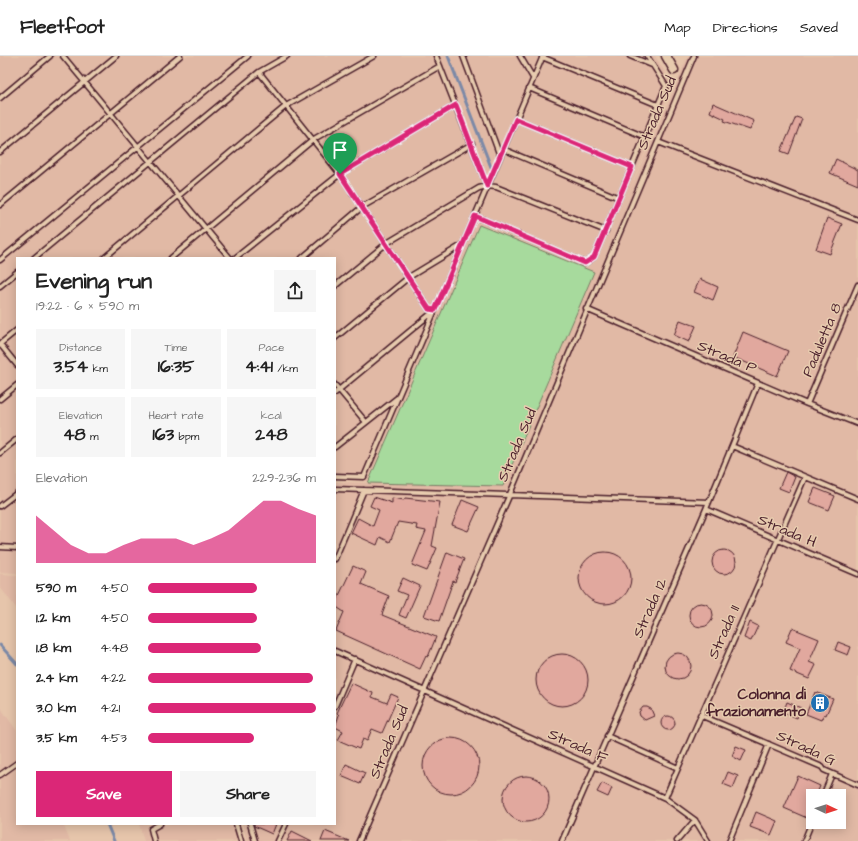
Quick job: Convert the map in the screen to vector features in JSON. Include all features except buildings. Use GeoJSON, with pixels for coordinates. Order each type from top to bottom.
{"type":"FeatureCollection","features":[{"type":"Feature","properties":{"kind":"street"},"geometry":{"type":"LineString","coordinates":[[666,56],[674,70]]}},
{"type":"Feature","properties":{"kind":"lane"},"geometry":{"type":"LineString","coordinates":[[0,98],[50,56]]}},
{"type":"Feature","properties":{"kind":"lane"},"geometry":{"type":"LineString","coordinates":[[62,56],[229,257]]}},
{"type":"Feature","properties":{"kind":"lane"},"geometry":{"type":"LineString","coordinates":[[0,152],[116,56]]}},
{"type":"Feature","properties":{"kind":"lane"},"geometry":{"type":"LineString","coordinates":[[0,205],[180,56]]}},
{"type":"Feature","properties":{"kind":"lane"},"geometry":{"type":"LineString","coordinates":[[0,260],[246,56]]}},
{"type":"Feature","properties":{"kind":"lane"},"geometry":{"type":"LineString","coordinates":[[35,257],[259,72],[287,56]]}},
{"type":"Feature","properties":{"kind":"lane"},"geometry":{"type":"LineString","coordinates":[[105,257],[286,106],[374,56]]}},
{"type":"Feature","properties":{"kind":"lane"},"geometry":{"type":"LineString","coordinates":[[436,56],[472,144],[487,186]]}},
{"type":"Feature","properties":{"kind":"lane"},"geometry":{"type":"LineString","coordinates":[[463,56],[500,156]]}},
{"type":"Feature","properties":{"kind":"lane"},"geometry":{"type":"LineString","coordinates":[[520,56],[533,78]]}},
{"type":"Feature","properties":{"kind":"lane"},"geometry":{"type":"LineString","coordinates":[[336,476],[364,477],[542,56],[658,105]]}},
{"type":"Feature","properties":{"kind":"lane"},"geometry":{"type":"LineString","coordinates":[[630,56],[653,65]]}},
{"type":"Feature","properties":{"kind":"lane"},"geometry":{"type":"LineString","coordinates":[[475,216],[585,263],[594,257],[666,86],[647,56]]}},
{"type":"Feature","properties":{"kind":"lane","name":"Strada Sud"},"geometry":{"type":"LineString","coordinates":[[359,841],[510,494],[586,309],[694,56]]}},
{"type":"Feature","properties":{"kind":"lane"},"geometry":{"type":"LineString","coordinates":[[172,257],[314,139],[440,66]]}},
{"type":"Feature","properties":{"kind":"lane"},"geometry":{"type":"LineString","coordinates":[[259,72],[314,139],[340,174],[387,243],[429,309],[435,310]]}},
{"type":"Feature","properties":{"kind":"lane"},"geometry":{"type":"LineString","coordinates":[[529,88],[645,136]]}},
{"type":"Feature","properties":{"kind":"lane"},"geometry":{"type":"LineString","coordinates":[[236,257],[340,174],[456,105]]}},
{"type":"Feature","properties":{"kind":"lane"},"geometry":{"type":"LineString","coordinates":[[516,119],[632,167]]}},
{"type":"Feature","properties":{"kind":"lane"},"geometry":{"type":"LineString","coordinates":[[658,142],[858,220]]}},
{"type":"Feature","properties":{"kind":"lane"},"geometry":{"type":"LineString","coordinates":[[303,257],[362,207],[472,144]]}},
{"type":"Feature","properties":{"kind":"lane"},"geometry":{"type":"LineString","coordinates":[[503,149],[619,198]]}},
{"type":"Feature","properties":{"kind":"lane"},"geometry":{"type":"LineString","coordinates":[[336,285],[387,243],[479,188],[487,186],[496,187],[606,231]]}},
{"type":"Feature","properties":{"kind":"lane"},"geometry":{"type":"LineString","coordinates":[[336,337],[409,277],[462,245]]}},
{"type":"Feature","properties":{"kind":"lane"},"geometry":{"type":"LineString","coordinates":[[0,286],[16,273]]}},
{"type":"Feature","properties":{"kind":"lane","name":"Paduletta 8"},"geometry":{"type":"LineString","coordinates":[[807,404],[858,285]]}},
{"type":"Feature","properties":{"kind":"lane","name":"Strada P"},"geometry":{"type":"LineString","coordinates":[[586,309],[807,404],[858,424]]}},
{"type":"Feature","properties":{"kind":"lane"},"geometry":{"type":"LineString","coordinates":[[336,392],[435,310]]}},
{"type":"Feature","properties":{"kind":"lane"},"geometry":{"type":"LineString","coordinates":[[16,331],[0,344],[16,364]]}},
{"type":"Feature","properties":{"kind":"lane","name":"Strada 12"},"geometry":{"type":"LineString","coordinates":[[562,841],[706,509],[758,383]]}},
{"type":"Feature","properties":{"kind":"lane"},"geometry":{"type":"LineString","coordinates":[[0,399],[16,385]]}},
{"type":"Feature","properties":{"kind":"lane"},"geometry":{"type":"LineString","coordinates":[[336,386],[365,421]]}},
{"type":"Feature","properties":{"kind":"lane"},"geometry":{"type":"LineString","coordinates":[[336,446],[365,421],[397,398]]}},
{"type":"Feature","properties":{"kind":"lane"},"geometry":{"type":"LineString","coordinates":[[0,453],[16,440]]}},
{"type":"Feature","properties":{"kind":"lane"},"geometry":{"type":"LineString","coordinates":[[732,446],[858,500]]}},
{"type":"Feature","properties":{"kind":"lane","name":"Strada 11"},"geometry":{"type":"LineString","coordinates":[[665,798],[700,714],[805,477]]}},
{"type":"Feature","properties":{"kind":"lane"},"geometry":{"type":"LineString","coordinates":[[336,489],[708,502]]}},
{"type":"Feature","properties":{"kind":"lane"},"geometry":{"type":"LineString","coordinates":[[336,557],[364,490]]}},
{"type":"Feature","properties":{"kind":"lane"},"geometry":{"type":"LineString","coordinates":[[0,506],[16,494]]}},
{"type":"Feature","properties":{"kind":"lane","name":"Strada H"},"geometry":{"type":"LineString","coordinates":[[706,509],[858,574]]}},
{"type":"Feature","properties":{"kind":"lane"},"geometry":{"type":"LineString","coordinates":[[0,547],[16,548]]}},
{"type":"Feature","properties":{"kind":"lane","name":"Strada F"},"geometry":{"type":"LineString","coordinates":[[336,651],[665,798],[696,820],[708,841]]}},
{"type":"Feature","properties":{"kind":"lane"},"geometry":{"type":"LineString","coordinates":[[336,704],[355,660]]}},
{"type":"Feature","properties":{"kind":"lane","name":"Strada G"},"geometry":{"type":"LineString","coordinates":[[700,714],[822,767],[824,770],[858,785]]}},
{"type":"Feature","properties":{"kind":"lane"},"geometry":{"type":"LineString","coordinates":[[607,736],[678,768]]}},
{"type":"Feature","properties":{"kind":"lane"},"geometry":{"type":"LineString","coordinates":[[729,841],[769,744]]}},
{"type":"Feature","properties":{"kind":"lane"},"geometry":{"type":"LineString","coordinates":[[0,775],[16,764]]}},
{"type":"Feature","properties":{"kind":"lane"},"geometry":{"type":"LineString","coordinates":[[826,789],[832,774]]}},
{"type":"Feature","properties":{"kind":"lane"},"geometry":{"type":"LineString","coordinates":[[677,841],[696,820]]}},
{"type":"Feature","properties":{"kind":"lane"},"geometry":{"type":"LineString","coordinates":[[154,841],[151,829],[158,825]]}},
{"type":"Feature","properties":{"kind":"lane"},"geometry":{"type":"LineString","coordinates":[[236,825],[241,841]]}},
{"type":"Feature","properties":{"kind":"lane"},"geometry":{"type":"LineString","coordinates":[[250,825],[255,841]]}},
{"type":"Feature","properties":{"kind":"lane"},"geometry":{"type":"LineString","coordinates":[[278,841],[286,825]]}},
{"type":"Feature","properties":{"kind":"lane"},"geometry":{"type":"LineString","coordinates":[[804,841],[809,829]]}},
{"type":"Feature","properties":{"kind":"shaded area"},"geometry":{"type":"Polygon","coordinates":[[[0,56],[655,56],[673,85],[620,213],[688,56],[858,56],[858,841],[247,841],[242,825],[336,825],[336,482],[503,486],[479,225],[368,481],[336,480],[336,257],[16,257],[16,573],[0,572],[0,56]]]}},
{"type":"Feature","properties":{"kind":"shaded area"},"geometry":{"type":"Polygon","coordinates":[[[0,574],[16,575],[16,608],[0,587],[0,574]]]}},
{"type":"Feature","properties":{"kind":"shaded area"},"geometry":{"type":"Polygon","coordinates":[[[0,707],[16,730],[16,825],[63,825],[70,841],[0,841],[0,707]]]}},
{"type":"Feature","properties":{"kind":"shaded area"},"geometry":{"type":"Polygon","coordinates":[[[139,825],[240,825],[245,841],[144,841],[139,825]]]}},
{"type":"Feature","properties":{"kind":"green space"},"geometry":{"type":"Polygon","coordinates":[[[479,225],[594,272],[503,486],[368,483],[479,225]]]}},
{"type":"Feature","properties":{"kind":"waterway"},"geometry":{"type":"LineString","coordinates":[[448,56],[491,167]]}},
{"type":"Feature","properties":{"kind":"waterway"},"geometry":{"type":"LineString","coordinates":[[0,645],[16,663]]}},
{"type":"Feature","properties":{"kind":"waterway"},"geometry":{"type":"LineString","coordinates":[[107,825],[114,841]]}},
{"type":"Feature","properties":{"kind":"place","name":"Colonna di frazionamento"},"geometry":{"type":"Point","coordinates":[820,703]}},
{"type":"Feature","properties":{"kind":"route"},"geometry":{"type":"LineString","coordinates":[[456,105],[487,186],[516,119],[632,167],[594,257],[585,263],[475,216],[435,310],[429,309],[387,243],[340,174],[456,105]]}}]}
